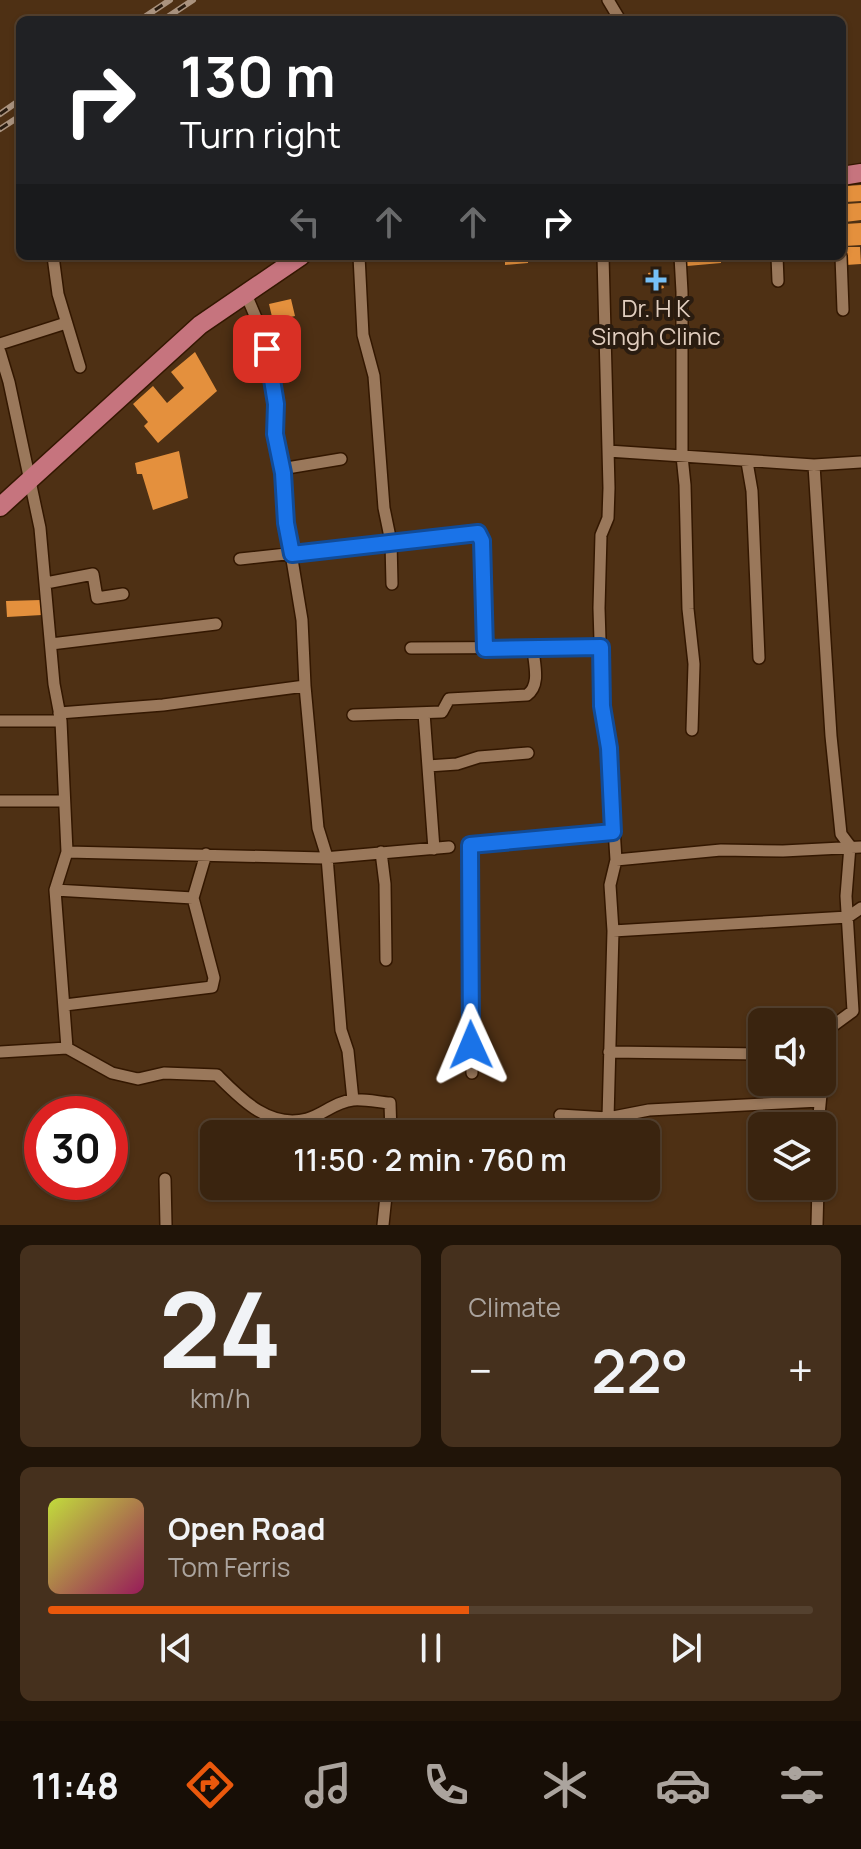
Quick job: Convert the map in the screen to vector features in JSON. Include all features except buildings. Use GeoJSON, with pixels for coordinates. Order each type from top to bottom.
{"type":"FeatureCollection","features":[{"type":"Feature","properties":{"kind":"main road"},"geometry":{"type":"LineString","coordinates":[[0,507],[29,473],[171,337],[239,282],[273,260]]}},
{"type":"Feature","properties":{"kind":"main road"},"geometry":{"type":"LineString","coordinates":[[0,495],[200,325],[295,260]]}},
{"type":"Feature","properties":{"kind":"street"},"geometry":{"type":"LineString","coordinates":[[54,260],[66,323],[80,367]]}},
{"type":"Feature","properties":{"kind":"street"},"geometry":{"type":"LineString","coordinates":[[359,260],[363,335],[374,376],[384,508],[391,542],[392,584]]}},
{"type":"Feature","properties":{"kind":"street"},"geometry":{"type":"LineString","coordinates":[[603,260],[608,518],[601,535],[602,706],[609,748],[616,860],[610,885],[613,931],[608,1118]]}},
{"type":"Feature","properties":{"kind":"street"},"geometry":{"type":"LineString","coordinates":[[680,260],[682,456],[689,572],[688,609],[694,664],[692,730]]}},
{"type":"Feature","properties":{"kind":"street"},"geometry":{"type":"LineString","coordinates":[[777,260],[778,281]]}},
{"type":"Feature","properties":{"kind":"street"},"geometry":{"type":"LineString","coordinates":[[841,260],[843,310]]}},
{"type":"Feature","properties":{"kind":"street"},"geometry":{"type":"LineString","coordinates":[[245,292],[262,332],[271,365],[276,404],[275,434],[302,620],[318,828],[327,857],[341,1030],[348,1051],[353,1100]]}},
{"type":"Feature","properties":{"kind":"street"},"geometry":{"type":"LineString","coordinates":[[0,344],[66,323]]}},
{"type":"Feature","properties":{"kind":"street"},"geometry":{"type":"LineString","coordinates":[[0,353],[29,473],[46,583],[54,684],[60,717],[67,852],[55,890],[67,1048]]}},
{"type":"Feature","properties":{"kind":"street"},"geometry":{"type":"LineString","coordinates":[[608,451],[814,465],[861,462]]}},
{"type":"Feature","properties":{"kind":"street"},"geometry":{"type":"LineString","coordinates":[[283,473],[287,468],[341,459]]}},
{"type":"Feature","properties":{"kind":"street"},"geometry":{"type":"LineString","coordinates":[[747,462],[752,491],[759,658]]}},
{"type":"Feature","properties":{"kind":"street"},"geometry":{"type":"LineString","coordinates":[[814,465],[831,736],[841,834],[856,846]]}},
{"type":"Feature","properties":{"kind":"street"},"geometry":{"type":"LineString","coordinates":[[240,559],[478,533],[482,541],[485,649]]}},
{"type":"Feature","properties":{"kind":"street"},"geometry":{"type":"LineString","coordinates":[[46,583],[93,574],[97,598],[123,594]]}},
{"type":"Feature","properties":{"kind":"street"},"geometry":{"type":"LineString","coordinates":[[51,644],[216,624]]}},
{"type":"Feature","properties":{"kind":"street"},"geometry":{"type":"LineString","coordinates":[[411,648],[601,647]]}},
{"type":"Feature","properties":{"kind":"street"},"geometry":{"type":"LineString","coordinates":[[353,715],[442,712],[449,699],[527,695],[533,691],[536,681],[533,649]]}},
{"type":"Feature","properties":{"kind":"street"},"geometry":{"type":"LineString","coordinates":[[0,721],[60,717],[305,686]]}},
{"type":"Feature","properties":{"kind":"street"},"geometry":{"type":"LineString","coordinates":[[424,713],[434,849]]}},
{"type":"Feature","properties":{"kind":"street"},"geometry":{"type":"LineString","coordinates":[[428,766],[528,753]]}},
{"type":"Feature","properties":{"kind":"street"},"geometry":{"type":"LineString","coordinates":[[0,801],[64,801]]}},
{"type":"Feature","properties":{"kind":"street"},"geometry":{"type":"LineString","coordinates":[[472,1073],[470,845],[613,832]]}},
{"type":"Feature","properties":{"kind":"street"},"geometry":{"type":"LineString","coordinates":[[616,860],[721,850],[783,851],[856,846]]}},
{"type":"Feature","properties":{"kind":"street"},"geometry":{"type":"LineString","coordinates":[[836,1023],[853,1011],[855,933],[848,917],[846,896],[856,846]]}},
{"type":"Feature","properties":{"kind":"street"},"geometry":{"type":"LineString","coordinates":[[67,852],[327,857],[449,847]]}},
{"type":"Feature","properties":{"kind":"street"},"geometry":{"type":"LineString","coordinates":[[381,852],[385,884],[386,960]]}},
{"type":"Feature","properties":{"kind":"street"},"geometry":{"type":"LineString","coordinates":[[65,1005],[212,987],[214,978],[193,898],[206,854]]}},
{"type":"Feature","properties":{"kind":"street"},"geometry":{"type":"LineString","coordinates":[[55,890],[193,898]]}},
{"type":"Feature","properties":{"kind":"street"},"geometry":{"type":"LineString","coordinates":[[613,931],[848,917],[861,908]]}},
{"type":"Feature","properties":{"kind":"street"},"geometry":{"type":"LineString","coordinates":[[0,1052],[67,1048],[102,1068],[138,1079],[164,1073],[217,1075],[247,1104],[268,1116],[287,1121],[310,1119],[329,1106],[353,1100],[390,1103],[391,1120]]}},
{"type":"Feature","properties":{"kind":"street"},"geometry":{"type":"LineString","coordinates":[[609,1052],[748,1054]]}},
{"type":"Feature","properties":{"kind":"street"},"geometry":{"type":"LineString","coordinates":[[819,1112],[820,1096]]}},
{"type":"Feature","properties":{"kind":"street"},"geometry":{"type":"LineString","coordinates":[[560,1115],[608,1118],[649,1110],[820,1101]]}},
{"type":"Feature","properties":{"kind":"street"},"geometry":{"type":"LineString","coordinates":[[165,1179],[166,1225]]}},
{"type":"Feature","properties":{"kind":"street"},"geometry":{"type":"LineString","coordinates":[[383,1225],[386,1200]]}},
{"type":"Feature","properties":{"kind":"street"},"geometry":{"type":"LineString","coordinates":[[817,1225],[818,1200]]}},
{"type":"Feature","properties":{"kind":"railway"},"geometry":{"type":"LineString","coordinates":[[146,16],[170,0]]}},
{"type":"Feature","properties":{"kind":"railway"},"geometry":{"type":"LineString","coordinates":[[169,16],[193,0]]}},
{"type":"Feature","properties":{"kind":"railway"},"geometry":{"type":"LineString","coordinates":[[0,114],[16,103]]}},
{"type":"Feature","properties":{"kind":"railway"},"geometry":{"type":"LineString","coordinates":[[0,129],[16,119]]}},
{"type":"Feature","properties":{"kind":"place","name":"Dr. H K Singh Clinic"},"geometry":{"type":"Point","coordinates":[656,280]}},
{"type":"Feature","properties":{"kind":"route"},"geometry":{"type":"LineString","coordinates":[[267,349],[292,554],[478,533],[482,541],[485,649],[601,647],[602,706],[609,748],[613,832],[470,845],[471,1045]]}}]}
